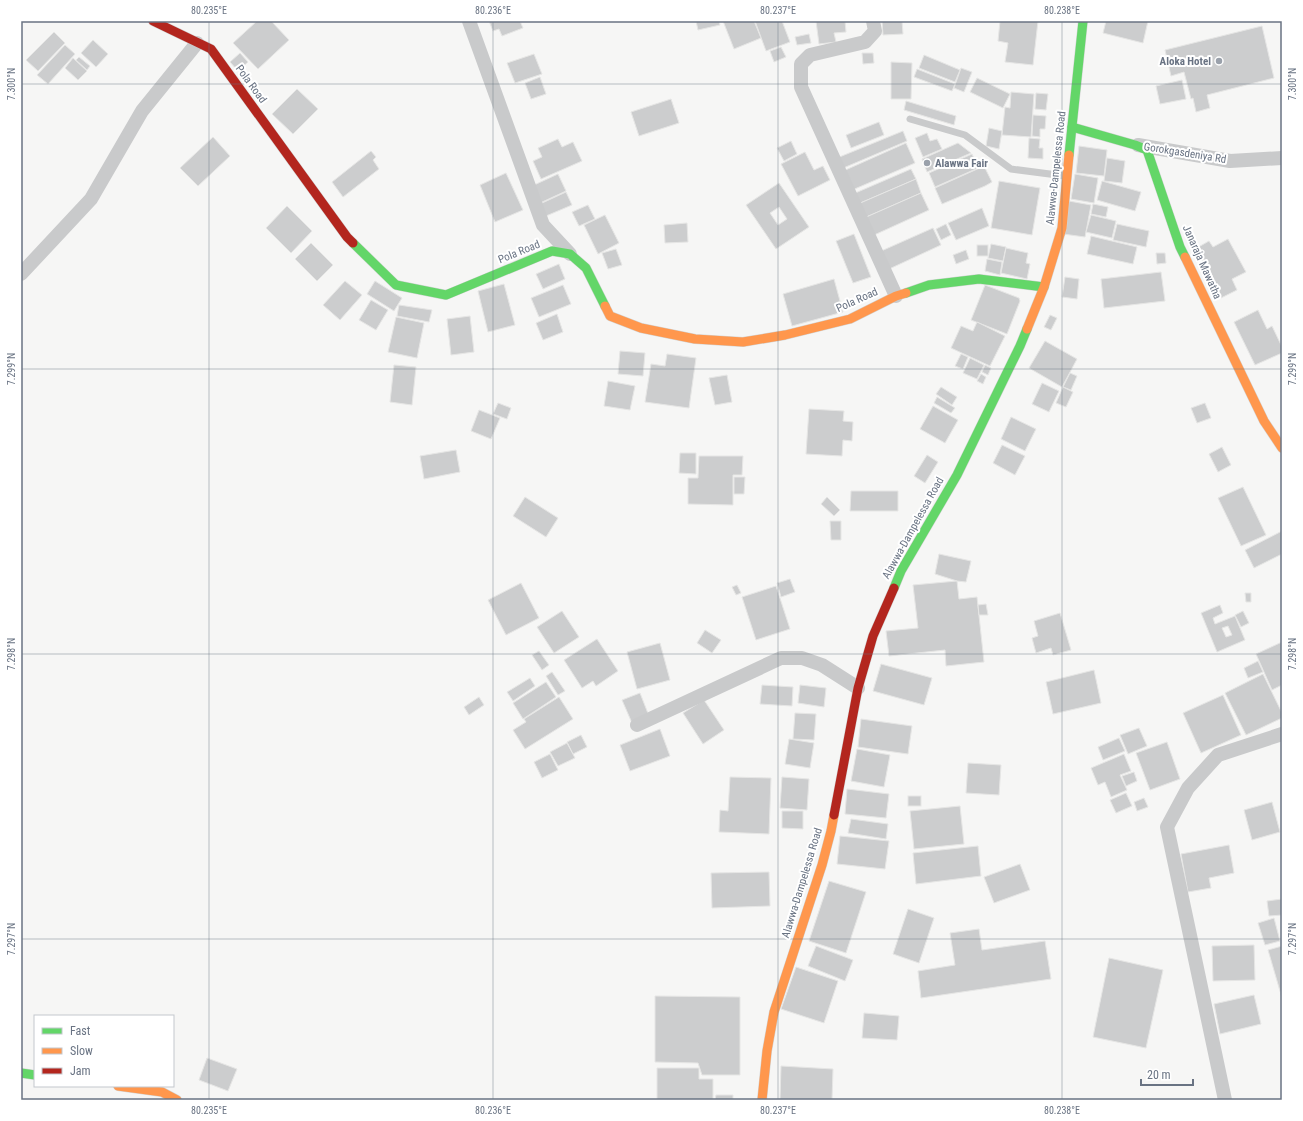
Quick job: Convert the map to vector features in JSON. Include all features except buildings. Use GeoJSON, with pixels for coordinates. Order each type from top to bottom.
{"type":"FeatureCollection","features":[{"type":"Feature","properties":{"kind":"street","name":"Pola Road"},"geometry":{"type":"LineString","coordinates":[[153,21],[212,49],[347,238],[396,284],[446,295],[552,251],[570,254],[586,268],[610,316],[641,328],[695,339],[743,342],[785,335],[850,319],[896,296],[930,285],[979,279],[1044,287]]}},
{"type":"Feature","properties":{"kind":"street"},"geometry":{"type":"LineString","coordinates":[[469,21],[543,225],[570,254]]}},
{"type":"Feature","properties":{"kind":"street"},"geometry":{"type":"LineString","coordinates":[[874,21],[875,31],[865,42],[810,55],[801,64],[801,87],[896,296]]}},
{"type":"Feature","properties":{"kind":"street","name":"Alawwa-Dampelessa Road"},"geometry":{"type":"LineString","coordinates":[[762,1100],[767,1051],[774,1012],[822,865],[831,831],[858,688],[873,636],[901,571],[957,475],[1020,346],[1044,287],[1062,228],[1083,21]]}},
{"type":"Feature","properties":{"kind":"street"},"geometry":{"type":"LineString","coordinates":[[21,274],[91,199],[142,111],[197,43]]}},
{"type":"Feature","properties":{"kind":"street","name":"Janaraja Mawatha"},"geometry":{"type":"LineString","coordinates":[[1072,128],[1135,145],[1147,150],[1180,248],[1264,421],[1282,448]]}},
{"type":"Feature","properties":{"kind":"street","name":"Gorokgasdeniya Rd"},"geometry":{"type":"LineString","coordinates":[[1135,145],[1230,161],[1282,158]]}},
{"type":"Feature","properties":{"kind":"street"},"geometry":{"type":"LineString","coordinates":[[637,725],[782,658],[802,658],[822,665],[858,688]]}},
{"type":"Feature","properties":{"kind":"street"},"geometry":{"type":"LineString","coordinates":[[1225,1100],[1167,827],[1188,788],[1218,755],[1282,734]]}},
{"type":"Feature","properties":{"kind":"street"},"geometry":{"type":"LineString","coordinates":[[21,1073],[34,1075]]}},
{"type":"Feature","properties":{"kind":"street"},"geometry":{"type":"LineString","coordinates":[[125,1087],[162,1092],[177,1100]]}},
{"type":"Feature","properties":{"kind":"lane"},"geometry":{"type":"LineString","coordinates":[[910,119],[965,135],[1011,169],[1067,176]]}},
{"type":"Feature","properties":{"kind":"traffic: fast"},"geometry":{"type":"LineString","coordinates":[[1069,155],[1083,21]]}},
{"type":"Feature","properties":{"kind":"traffic: fast"},"geometry":{"type":"LineString","coordinates":[[1072,127],[1135,145],[1147,150],[1180,247],[1185,257]]}},
{"type":"Feature","properties":{"kind":"traffic: fast"},"geometry":{"type":"LineString","coordinates":[[353,243],[396,285],[446,295],[552,251],[570,254],[586,268],[605,306]]}},
{"type":"Feature","properties":{"kind":"traffic: fast"},"geometry":{"type":"LineString","coordinates":[[906,293],[929,285],[979,279],[1044,287]]}},
{"type":"Feature","properties":{"kind":"traffic: fast"},"geometry":{"type":"LineString","coordinates":[[894,588],[901,571],[957,475],[1027,329]]}},
{"type":"Feature","properties":{"kind":"traffic: fast"},"geometry":{"type":"LineString","coordinates":[[21,1073],[34,1075]]}},
{"type":"Feature","properties":{"kind":"traffic: slow"},"geometry":{"type":"LineString","coordinates":[[1027,329],[1044,287],[1062,228],[1069,155]]}},
{"type":"Feature","properties":{"kind":"traffic: slow"},"geometry":{"type":"LineString","coordinates":[[1185,257],[1264,421],[1282,448]]}},
{"type":"Feature","properties":{"kind":"traffic: slow"},"geometry":{"type":"LineString","coordinates":[[605,306],[610,316],[641,328],[695,339],[743,342],[785,335],[850,319],[896,296],[906,293]]}},
{"type":"Feature","properties":{"kind":"traffic: slow"},"geometry":{"type":"LineString","coordinates":[[762,1100],[767,1051],[774,1012],[822,865],[834,815]]}},
{"type":"Feature","properties":{"kind":"traffic: slow"},"geometry":{"type":"LineString","coordinates":[[125,1087],[162,1092],[177,1100]]}},
{"type":"Feature","properties":{"kind":"traffic: jam"},"geometry":{"type":"LineString","coordinates":[[153,21],[211,49],[347,237],[353,243]]}},
{"type":"Feature","properties":{"kind":"traffic: jam"},"geometry":{"type":"LineString","coordinates":[[834,815],[858,688],[873,636],[894,588]]}},
{"type":"Feature","properties":{"kind":"place","name":"Aloka Hotel"},"geometry":{"type":"Point","coordinates":[1219,61]}},
{"type":"Feature","properties":{"kind":"place","name":"Alawwa Fair"},"geometry":{"type":"Point","coordinates":[927,163]}}]}
